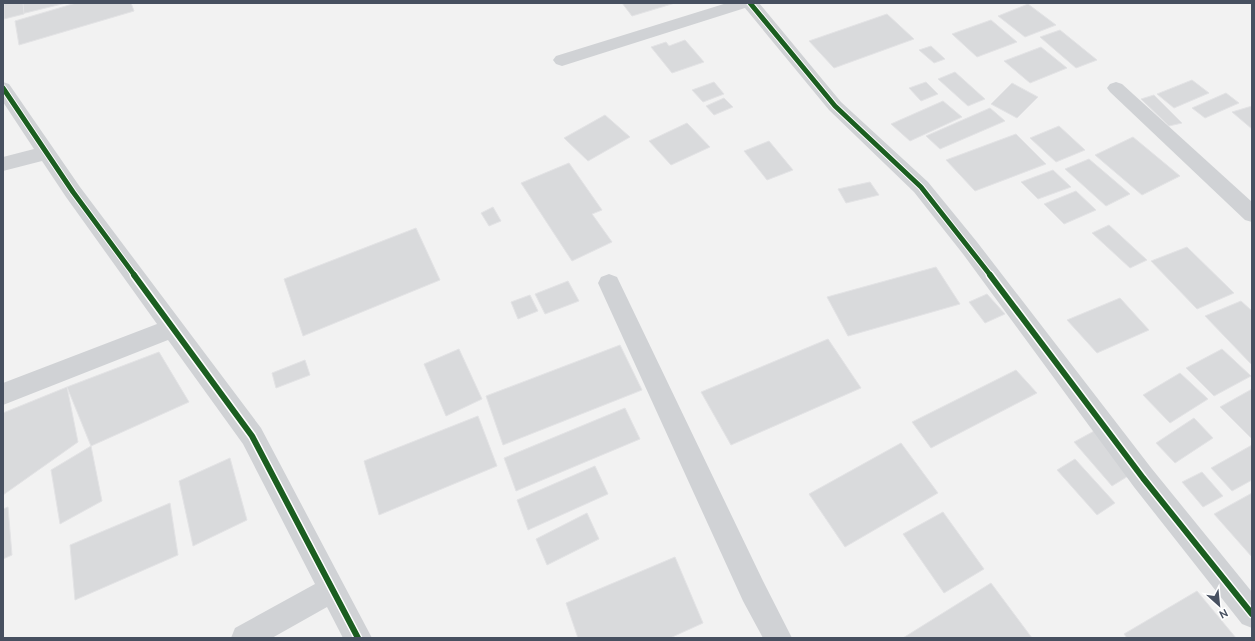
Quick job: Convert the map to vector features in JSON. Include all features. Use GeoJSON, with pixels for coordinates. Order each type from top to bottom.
{"type":"FeatureCollection","features":[{"type":"Feature","properties":{"kind":"street"},"geometry":{"type":"LineString","coordinates":[[562,60],[744,3]]}},
{"type":"Feature","properties":{"kind":"street"},"geometry":{"type":"LineString","coordinates":[[750,3],[835,106],[921,187],[970,248],[1143,478],[1252,614]]}},
{"type":"Feature","properties":{"kind":"street"},"geometry":{"type":"LineString","coordinates":[[3,88],[73,192],[252,436],[358,638]]}},
{"type":"Feature","properties":{"kind":"street"},"geometry":{"type":"LineString","coordinates":[[1116,88],[1252,214]]}},
{"type":"Feature","properties":{"kind":"street"},"geometry":{"type":"LineString","coordinates":[[3,164],[46,152]]}},
{"type":"Feature","properties":{"kind":"street"},"geometry":{"type":"LineString","coordinates":[[609,283],[753,591],[778,638]]}},
{"type":"Feature","properties":{"kind":"street"},"geometry":{"type":"LineString","coordinates":[[3,394],[173,328]]}},
{"type":"Feature","properties":{"kind":"street"},"geometry":{"type":"LineString","coordinates":[[245,638],[332,589]]}},
{"type":"Feature","properties":{"kind":"building"},"geometry":{"type":"Polygon","coordinates":[[[3,3],[66,3],[5,18],[3,14],[3,3]]]}},
{"type":"Feature","properties":{"kind":"building"},"geometry":{"type":"Polygon","coordinates":[[[4,3],[23,3],[24,14],[4,19],[4,3]]]}},
{"type":"Feature","properties":{"kind":"building"},"geometry":{"type":"Polygon","coordinates":[[[76,3],[131,3],[134,11],[19,45],[15,21],[76,3]]]}},
{"type":"Feature","properties":{"kind":"building"},"geometry":{"type":"Polygon","coordinates":[[[622,3],[675,3],[632,16],[622,3]]]}},
{"type":"Feature","properties":{"kind":"building"},"geometry":{"type":"Polygon","coordinates":[[[1028,4],[1056,25],[1025,37],[998,16],[1028,4]]]}},
{"type":"Feature","properties":{"kind":"building"},"geometry":{"type":"Polygon","coordinates":[[[887,14],[914,39],[834,68],[809,41],[887,14]]]}},
{"type":"Feature","properties":{"kind":"building"},"geometry":{"type":"Polygon","coordinates":[[[991,20],[1017,42],[977,57],[952,34],[991,20]]]}},
{"type":"Feature","properties":{"kind":"building"},"geometry":{"type":"Polygon","coordinates":[[[1060,30],[1097,60],[1076,68],[1040,37],[1060,30]]]}},
{"type":"Feature","properties":{"kind":"building"},"geometry":{"type":"Polygon","coordinates":[[[685,40],[704,62],[672,73],[651,47],[666,42],[669,46],[685,40]]]}},
{"type":"Feature","properties":{"kind":"building"},"geometry":{"type":"Polygon","coordinates":[[[931,46],[945,59],[934,63],[919,50],[931,46]]]}},
{"type":"Feature","properties":{"kind":"building"},"geometry":{"type":"Polygon","coordinates":[[[1041,47],[1067,68],[1030,83],[1004,61],[1041,47]]]}},
{"type":"Feature","properties":{"kind":"building"},"geometry":{"type":"Polygon","coordinates":[[[955,72],[985,99],[968,106],[938,79],[955,72]]]}},
{"type":"Feature","properties":{"kind":"building"},"geometry":{"type":"Polygon","coordinates":[[[1192,80],[1209,93],[1174,108],[1157,94],[1192,80]]]}},
{"type":"Feature","properties":{"kind":"building"},"geometry":{"type":"Polygon","coordinates":[[[714,82],[724,94],[703,102],[692,90],[714,82]]]}},
{"type":"Feature","properties":{"kind":"building"},"geometry":{"type":"Polygon","coordinates":[[[926,82],[938,94],[921,101],[909,88],[926,82]]]}},
{"type":"Feature","properties":{"kind":"building"},"geometry":{"type":"Polygon","coordinates":[[[1012,83],[1038,97],[1017,118],[991,104],[1012,83]]]}},
{"type":"Feature","properties":{"kind":"building"},"geometry":{"type":"Polygon","coordinates":[[[1226,93],[1239,103],[1205,118],[1192,108],[1226,93]]]}},
{"type":"Feature","properties":{"kind":"building"},"geometry":{"type":"Polygon","coordinates":[[[1154,95],[1182,123],[1169,126],[1141,99],[1154,95]]]}},
{"type":"Feature","properties":{"kind":"building"},"geometry":{"type":"Polygon","coordinates":[[[724,98],[733,107],[714,115],[706,106],[724,98]]]}},
{"type":"Feature","properties":{"kind":"building"},"geometry":{"type":"Polygon","coordinates":[[[943,101],[962,117],[910,141],[891,124],[943,101]]]}},
{"type":"Feature","properties":{"kind":"building"},"geometry":{"type":"Polygon","coordinates":[[[1252,106],[1252,129],[1232,112],[1252,106]]]}},
{"type":"Feature","properties":{"kind":"building"},"geometry":{"type":"Polygon","coordinates":[[[990,108],[1005,121],[940,149],[926,136],[990,108]]]}},
{"type":"Feature","properties":{"kind":"building"},"geometry":{"type":"Polygon","coordinates":[[[605,115],[630,137],[588,161],[564,138],[605,115]]]}},
{"type":"Feature","properties":{"kind":"building"},"geometry":{"type":"Polygon","coordinates":[[[687,123],[710,147],[671,165],[649,141],[687,123]]]}},
{"type":"Feature","properties":{"kind":"building"},"geometry":{"type":"Polygon","coordinates":[[[1059,126],[1085,150],[1056,162],[1030,138],[1059,126]]]}},
{"type":"Feature","properties":{"kind":"building"},"geometry":{"type":"Polygon","coordinates":[[[1016,134],[1046,164],[975,191],[946,160],[1016,134]]]}},
{"type":"Feature","properties":{"kind":"building"},"geometry":{"type":"Polygon","coordinates":[[[1133,137],[1180,176],[1142,195],[1095,155],[1133,137]]]}},
{"type":"Feature","properties":{"kind":"building"},"geometry":{"type":"Polygon","coordinates":[[[769,141],[793,170],[767,180],[744,151],[769,141]]]}},
{"type":"Feature","properties":{"kind":"building"},"geometry":{"type":"Polygon","coordinates":[[[1089,159],[1130,194],[1106,206],[1065,169],[1089,159]]]}},
{"type":"Feature","properties":{"kind":"building"},"geometry":{"type":"Polygon","coordinates":[[[569,163],[602,210],[592,214],[612,242],[572,261],[521,183],[569,163]]]}},
{"type":"Feature","properties":{"kind":"building"},"geometry":{"type":"Polygon","coordinates":[[[1053,170],[1071,187],[1038,199],[1021,182],[1053,170]]]}},
{"type":"Feature","properties":{"kind":"building"},"geometry":{"type":"Polygon","coordinates":[[[870,182],[879,195],[846,203],[838,189],[870,182]]]}},
{"type":"Feature","properties":{"kind":"building"},"geometry":{"type":"Polygon","coordinates":[[[1076,191],[1096,210],[1064,224],[1044,204],[1076,191]]]}},
{"type":"Feature","properties":{"kind":"building"},"geometry":{"type":"Polygon","coordinates":[[[493,207],[501,221],[489,226],[481,213],[493,207]]]}},
{"type":"Feature","properties":{"kind":"building"},"geometry":{"type":"Polygon","coordinates":[[[1109,225],[1147,260],[1130,268],[1092,233],[1109,225]]]}},
{"type":"Feature","properties":{"kind":"building"},"geometry":{"type":"Polygon","coordinates":[[[416,228],[440,280],[303,336],[284,279],[416,228]]]}},
{"type":"Feature","properties":{"kind":"building"},"geometry":{"type":"Polygon","coordinates":[[[1187,247],[1234,293],[1197,309],[1151,261],[1187,247]]]}},
{"type":"Feature","properties":{"kind":"building"},"geometry":{"type":"Polygon","coordinates":[[[936,267],[960,304],[848,336],[827,297],[936,267]]]}},
{"type":"Feature","properties":{"kind":"building"},"geometry":{"type":"Polygon","coordinates":[[[568,281],[579,301],[545,314],[535,294],[568,281]]]}},
{"type":"Feature","properties":{"kind":"building"},"geometry":{"type":"Polygon","coordinates":[[[987,294],[1005,314],[985,323],[969,302],[987,294]]]}},
{"type":"Feature","properties":{"kind":"building"},"geometry":{"type":"Polygon","coordinates":[[[530,295],[538,311],[518,319],[511,302],[530,295]]]}},
{"type":"Feature","properties":{"kind":"building"},"geometry":{"type":"Polygon","coordinates":[[[1120,298],[1149,330],[1097,353],[1067,320],[1120,298]]]}},
{"type":"Feature","properties":{"kind":"building"},"geometry":{"type":"Polygon","coordinates":[[[1241,301],[1252,311],[1252,365],[1205,316],[1241,301]]]}},
{"type":"Feature","properties":{"kind":"building"},"geometry":{"type":"Polygon","coordinates":[[[828,339],[861,388],[731,445],[701,392],[828,339]]]}},
{"type":"Feature","properties":{"kind":"building"},"geometry":{"type":"Polygon","coordinates":[[[620,345],[642,390],[503,445],[486,396],[620,345]]]}},
{"type":"Feature","properties":{"kind":"building"},"geometry":{"type":"Polygon","coordinates":[[[459,349],[482,399],[446,416],[424,364],[459,349]]]}},
{"type":"Feature","properties":{"kind":"building"},"geometry":{"type":"Polygon","coordinates":[[[1222,349],[1251,376],[1214,396],[1186,368],[1222,349]]]}},
{"type":"Feature","properties":{"kind":"building"},"geometry":{"type":"Polygon","coordinates":[[[159,352],[189,402],[91,446],[67,387],[159,352]]]}},
{"type":"Feature","properties":{"kind":"building"},"geometry":{"type":"Polygon","coordinates":[[[305,360],[310,375],[276,388],[272,373],[305,360]]]}},
{"type":"Feature","properties":{"kind":"building"},"geometry":{"type":"Polygon","coordinates":[[[1016,370],[1037,393],[931,448],[912,422],[1016,370]]]}},
{"type":"Feature","properties":{"kind":"building"},"geometry":{"type":"Polygon","coordinates":[[[1180,373],[1208,399],[1170,423],[1143,395],[1180,373]]]}},
{"type":"Feature","properties":{"kind":"building"},"geometry":{"type":"Polygon","coordinates":[[[67,387],[78,442],[3,495],[3,413],[67,387]]]}},
{"type":"Feature","properties":{"kind":"building"},"geometry":{"type":"Polygon","coordinates":[[[1252,389],[1252,437],[1251,438],[1220,407],[1252,389]]]}},
{"type":"Feature","properties":{"kind":"building"},"geometry":{"type":"Polygon","coordinates":[[[625,408],[640,439],[516,491],[504,458],[625,408]]]}},
{"type":"Feature","properties":{"kind":"building"},"geometry":{"type":"Polygon","coordinates":[[[478,416],[497,466],[379,515],[364,461],[478,416]]]}},
{"type":"Feature","properties":{"kind":"building"},"geometry":{"type":"Polygon","coordinates":[[[1194,418],[1213,438],[1175,463],[1156,443],[1194,418]]]}},
{"type":"Feature","properties":{"kind":"building"},"geometry":{"type":"Polygon","coordinates":[[[1096,430],[1133,473],[1112,486],[1074,442],[1096,430]]]}},
{"type":"Feature","properties":{"kind":"building"},"geometry":{"type":"Polygon","coordinates":[[[901,443],[938,493],[845,547],[809,494],[901,443]]]}},
{"type":"Feature","properties":{"kind":"building"},"geometry":{"type":"Polygon","coordinates":[[[1252,445],[1252,480],[1232,491],[1211,468],[1252,445]]]}},
{"type":"Feature","properties":{"kind":"building"},"geometry":{"type":"Polygon","coordinates":[[[91,446],[102,501],[60,524],[51,470],[91,446]]]}},
{"type":"Feature","properties":{"kind":"building"},"geometry":{"type":"Polygon","coordinates":[[[230,458],[247,520],[193,546],[179,481],[230,458]]]}},
{"type":"Feature","properties":{"kind":"building"},"geometry":{"type":"Polygon","coordinates":[[[1075,459],[1115,503],[1097,515],[1057,470],[1075,459]]]}},
{"type":"Feature","properties":{"kind":"building"},"geometry":{"type":"Polygon","coordinates":[[[595,466],[608,494],[528,530],[517,500],[595,466]]]}},
{"type":"Feature","properties":{"kind":"building"},"geometry":{"type":"Polygon","coordinates":[[[1202,472],[1223,496],[1203,507],[1182,482],[1202,472]]]}},
{"type":"Feature","properties":{"kind":"building"},"geometry":{"type":"Polygon","coordinates":[[[1252,493],[1252,557],[1214,514],[1252,493]]]}},
{"type":"Feature","properties":{"kind":"building"},"geometry":{"type":"Polygon","coordinates":[[[170,503],[178,555],[75,600],[70,545],[170,503]]]}},
{"type":"Feature","properties":{"kind":"building"},"geometry":{"type":"Polygon","coordinates":[[[8,507],[12,555],[3,559],[3,509],[8,507]]]}},
{"type":"Feature","properties":{"kind":"building"},"geometry":{"type":"Polygon","coordinates":[[[943,512],[984,569],[944,593],[903,534],[943,512]]]}},
{"type":"Feature","properties":{"kind":"building"},"geometry":{"type":"Polygon","coordinates":[[[587,513],[599,539],[547,565],[536,539],[587,513]]]}},
{"type":"Feature","properties":{"kind":"building"},"geometry":{"type":"Polygon","coordinates":[[[675,557],[703,623],[670,638],[578,638],[566,603],[675,557]]]}},
{"type":"Feature","properties":{"kind":"building"},"geometry":{"type":"Polygon","coordinates":[[[991,583],[1032,638],[903,638],[991,583]]]}},
{"type":"Feature","properties":{"kind":"building"},"geometry":{"type":"Polygon","coordinates":[[[1197,591],[1236,638],[1127,638],[1124,634],[1197,591]]]}},
{"type":"Feature","properties":{"kind":"cycle path"},"geometry":{"type":"LineString","coordinates":[[750,3],[835,106],[921,187],[970,248],[1143,478],[1252,614]]}},
{"type":"Feature","properties":{"kind":"cycle path"},"geometry":{"type":"LineString","coordinates":[[3,88],[73,192],[252,436],[358,638]]}}]}
